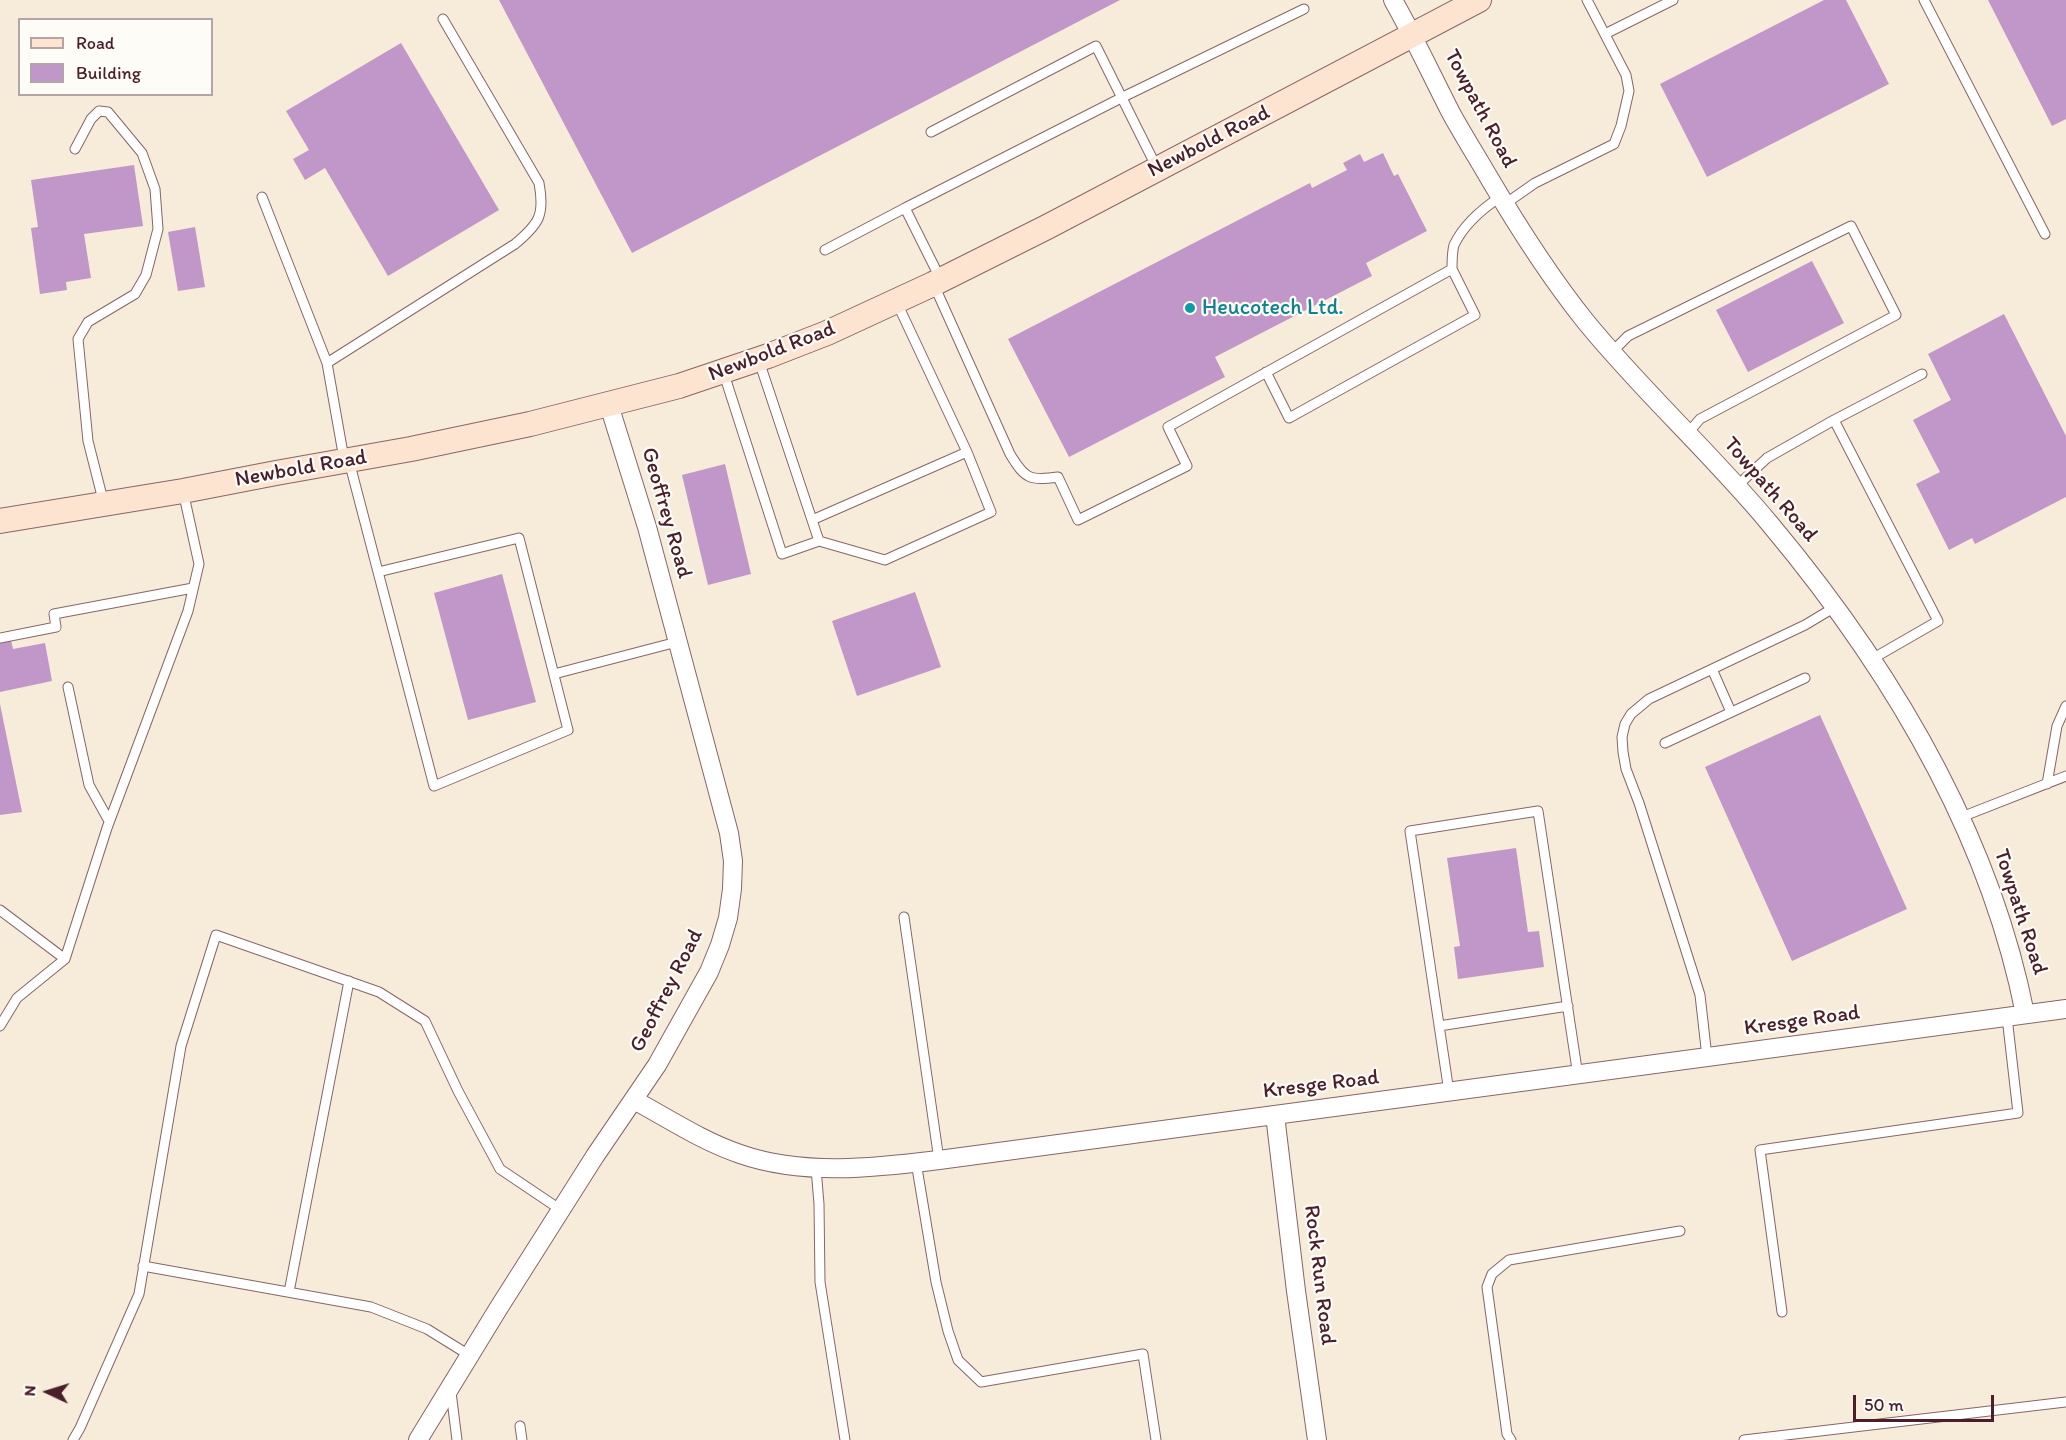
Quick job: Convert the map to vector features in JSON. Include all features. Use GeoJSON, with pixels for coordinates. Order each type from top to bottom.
{"type":"FeatureCollection","features":[{"type":"Feature","properties":{"kind":"main road","name":"Newbold Road"},"geometry":{"type":"LineString","coordinates":[[0,521],[183,492],[519,427],[679,386],[759,359],[826,333],[938,282],[1479,0]]}},
{"type":"Feature","properties":{"kind":"street","name":"Towpath Road"},"geometry":{"type":"LineString","coordinates":[[1393,0],[1413,34],[1452,115],[1551,277],[1612,352],[1770,523],[1872,659],[1940,776],[1996,903],[2010,947],[2025,1014]]}},
{"type":"Feature","properties":{"kind":"street","name":"Geoffrey Road"},"geometry":{"type":"LineString","coordinates":[[418,1440],[561,1210],[657,1065],[709,972],[728,918],[733,861],[729,833],[646,527],[609,405]]}},
{"type":"Feature","properties":{"kind":"street","name":"Kresge Road"},"geometry":{"type":"LineString","coordinates":[[634,1100],[709,1142],[740,1155],[774,1163],[816,1168],[916,1162],[1578,1076],[2066,1009]]}},
{"type":"Feature","properties":{"kind":"street","name":"Rock Run Road"},"geometry":{"type":"LineString","coordinates":[[1275,1115],[1317,1440]]}},
{"type":"Feature","properties":{"kind":"lane"},"geometry":{"type":"LineString","coordinates":[[1266,372],[1289,418],[1475,315],[1452,269],[1453,247],[1464,228],[1484,208],[1614,144],[1627,107],[1629,91],[1626,75],[1587,0]]}},
{"type":"Feature","properties":{"kind":"lane"},"geometry":{"type":"LineString","coordinates":[[1605,34],[1673,0]]}},
{"type":"Feature","properties":{"kind":"lane"},"geometry":{"type":"LineString","coordinates":[[1924,0],[2045,234]]}},
{"type":"Feature","properties":{"kind":"lane"},"geometry":{"type":"LineString","coordinates":[[825,250],[1123,97],[1304,9]]}},
{"type":"Feature","properties":{"kind":"lane"},"geometry":{"type":"LineString","coordinates":[[327,363],[515,244],[530,231],[540,217],[543,201],[539,183],[443,19]]}},
{"type":"Feature","properties":{"kind":"lane"},"geometry":{"type":"LineString","coordinates":[[931,132],[1096,46],[1158,168]]}},
{"type":"Feature","properties":{"kind":"lane"},"geometry":{"type":"LineString","coordinates":[[75,149],[91,119],[99,111],[108,112],[142,153],[155,189],[158,229],[146,275],[135,294],[88,322],[78,339],[88,441],[104,504]]}},
{"type":"Feature","properties":{"kind":"lane"},"geometry":{"type":"LineString","coordinates":[[261,197],[327,363],[347,461],[434,786],[568,730],[519,538],[378,572]]}},
{"type":"Feature","properties":{"kind":"lane"},"geometry":{"type":"LineString","coordinates":[[905,208],[1010,454],[1019,469],[1028,476],[1038,480],[1058,477],[1078,520],[1187,466],[1168,427],[1452,269]]}},
{"type":"Feature","properties":{"kind":"lane"},"geometry":{"type":"LineString","coordinates":[[1612,352],[1628,336],[1851,226],[1896,315],[1700,419],[1688,433]]}},
{"type":"Feature","properties":{"kind":"lane"},"geometry":{"type":"LineString","coordinates":[[723,371],[782,554],[819,540],[885,560],[991,512],[967,452],[896,302]]}},
{"type":"Feature","properties":{"kind":"lane"},"geometry":{"type":"LineString","coordinates":[[759,359],[819,540]]}},
{"type":"Feature","properties":{"kind":"lane"},"geometry":{"type":"LineString","coordinates":[[1737,486],[1767,458],[1922,374]]}},
{"type":"Feature","properties":{"kind":"lane"},"geometry":{"type":"LineString","coordinates":[[1834,420],[1938,621],[1872,659]]}},
{"type":"Feature","properties":{"kind":"lane"},"geometry":{"type":"LineString","coordinates":[[812,520],[967,452]]}},
{"type":"Feature","properties":{"kind":"lane"},"geometry":{"type":"LineString","coordinates":[[0,1026],[17,998],[65,959],[109,821],[188,612],[199,564],[183,492]]}},
{"type":"Feature","properties":{"kind":"lane"},"geometry":{"type":"LineString","coordinates":[[0,638],[56,627],[54,614],[193,588]]}},
{"type":"Feature","properties":{"kind":"lane"},"geometry":{"type":"LineString","coordinates":[[1707,1058],[1700,995],[1626,770],[1622,737],[1631,714],[1649,699],[1804,625],[1835,607]]}},
{"type":"Feature","properties":{"kind":"lane"},"geometry":{"type":"LineString","coordinates":[[554,674],[678,642]]}},
{"type":"Feature","properties":{"kind":"lane"},"geometry":{"type":"LineString","coordinates":[[1712,669],[1731,712]]}},
{"type":"Feature","properties":{"kind":"lane"},"geometry":{"type":"LineString","coordinates":[[1665,743],[1805,678]]}},
{"type":"Feature","properties":{"kind":"lane"},"geometry":{"type":"LineString","coordinates":[[68,687],[89,785],[109,821]]}},
{"type":"Feature","properties":{"kind":"lane"},"geometry":{"type":"LineString","coordinates":[[2047,784],[2057,726],[2066,706]]}},
{"type":"Feature","properties":{"kind":"lane"},"geometry":{"type":"LineString","coordinates":[[1959,818],[2066,776]]}},
{"type":"Feature","properties":{"kind":"lane"},"geometry":{"type":"LineString","coordinates":[[1449,1092],[1410,831],[1538,811],[1578,1076]]}},
{"type":"Feature","properties":{"kind":"lane"},"geometry":{"type":"LineString","coordinates":[[0,910],[65,959]]}},
{"type":"Feature","properties":{"kind":"lane"},"geometry":{"type":"LineString","coordinates":[[904,917],[939,1160]]}},
{"type":"Feature","properties":{"kind":"lane"},"geometry":{"type":"LineString","coordinates":[[72,1440],[80,1428],[139,1294],[181,1046],[216,935],[379,992],[425,1021],[458,1091],[500,1169],[561,1210]]}},
{"type":"Feature","properties":{"kind":"lane"},"geometry":{"type":"LineString","coordinates":[[289,1292],[349,981]]}},
{"type":"Feature","properties":{"kind":"lane"},"geometry":{"type":"LineString","coordinates":[[1439,1026],[1568,1006]]}},
{"type":"Feature","properties":{"kind":"lane"},"geometry":{"type":"LineString","coordinates":[[1782,1312],[1760,1150],[2018,1113],[2007,1017]]}},
{"type":"Feature","properties":{"kind":"lane"},"geometry":{"type":"LineString","coordinates":[[916,1162],[936,1282],[958,1360],[981,1383],[1143,1354],[1156,1440]]}},
{"type":"Feature","properties":{"kind":"lane"},"geometry":{"type":"LineString","coordinates":[[816,1168],[820,1282],[845,1440]]}},
{"type":"Feature","properties":{"kind":"lane"},"geometry":{"type":"LineString","coordinates":[[1511,1440],[1507,1434],[1487,1287],[1492,1274],[1509,1260],[1680,1231]]}},
{"type":"Feature","properties":{"kind":"lane"},"geometry":{"type":"LineString","coordinates":[[143,1266],[371,1307],[427,1329],[469,1355]]}},
{"type":"Feature","properties":{"kind":"lane"},"geometry":{"type":"LineString","coordinates":[[450,1386],[457,1440]]}},
{"type":"Feature","properties":{"kind":"lane"},"geometry":{"type":"LineString","coordinates":[[1744,1440],[2066,1402]]}},
{"type":"Feature","properties":{"kind":"lane"},"geometry":{"type":"LineString","coordinates":[[520,1426],[522,1440]]}},
{"type":"Feature","properties":{"kind":"building"},"geometry":{"type":"Polygon","coordinates":[[[499,0],[1120,0],[632,253],[499,0]]]}},
{"type":"Feature","properties":{"kind":"building"},"geometry":{"type":"Polygon","coordinates":[[[1824,0],[1846,0],[1889,84],[1707,177],[1660,84],[1824,0]]]}},
{"type":"Feature","properties":{"kind":"building"},"geometry":{"type":"Polygon","coordinates":[[[1988,0],[2066,0],[2066,119],[2052,126],[1988,0]]]}},
{"type":"Feature","properties":{"kind":"building"},"geometry":{"type":"Polygon","coordinates":[[[401,43],[499,210],[388,276],[325,168],[305,180],[293,159],[309,150],[286,111],[401,43]]]}},
{"type":"Feature","properties":{"kind":"building","name":"Heucotech Ltd."},"geometry":{"type":"Polygon","coordinates":[[[1383,153],[1394,176],[1398,174],[1427,231],[1366,263],[1372,276],[1215,357],[1225,377],[1069,457],[1008,339],[1310,183],[1312,188],[1347,170],[1343,163],[1360,154],[1364,162],[1383,153]]]}},
{"type":"Feature","properties":{"kind":"building"},"geometry":{"type":"Polygon","coordinates":[[[134,165],[143,226],[84,234],[91,278],[66,282],[67,290],[40,294],[31,228],[38,227],[31,180],[134,165]]]}},
{"type":"Feature","properties":{"kind":"building"},"geometry":{"type":"Polygon","coordinates":[[[195,227],[205,287],[178,291],[168,232],[195,227]]]}},
{"type":"Feature","properties":{"kind":"building"},"geometry":{"type":"Polygon","coordinates":[[[1812,261],[1844,323],[1748,372],[1716,310],[1812,261]]]}},
{"type":"Feature","properties":{"kind":"building"},"geometry":{"type":"Polygon","coordinates":[[[2004,314],[2066,436],[2066,497],[1975,544],[1972,538],[1949,550],[1916,484],[1940,472],[1913,420],[1951,400],[1928,354],[2004,314]]]}},
{"type":"Feature","properties":{"kind":"building"},"geometry":{"type":"Polygon","coordinates":[[[725,464],[751,574],[708,585],[682,475],[725,464]]]}},
{"type":"Feature","properties":{"kind":"building"},"geometry":{"type":"Polygon","coordinates":[[[502,574],[536,702],[468,720],[434,593],[502,574]]]}},
{"type":"Feature","properties":{"kind":"building"},"geometry":{"type":"Polygon","coordinates":[[[915,592],[941,667],[857,696],[832,621],[915,592]]]}},
{"type":"Feature","properties":{"kind":"building"},"geometry":{"type":"Polygon","coordinates":[[[10,636],[13,649],[45,643],[52,681],[0,692],[0,638],[10,636]]]}},
{"type":"Feature","properties":{"kind":"building"},"geometry":{"type":"Polygon","coordinates":[[[0,704],[22,812],[0,815],[0,704]]]}},
{"type":"Feature","properties":{"kind":"building"},"geometry":{"type":"Polygon","coordinates":[[[1820,715],[1907,909],[1792,961],[1705,767],[1820,715]]]}},
{"type":"Feature","properties":{"kind":"building"},"geometry":{"type":"Polygon","coordinates":[[[1516,848],[1528,932],[1539,931],[1544,967],[1458,979],[1454,947],[1460,946],[1447,858],[1516,848]]]}},
{"type":"Feature","properties":{"kind":"place","name":"Heucotech Ltd."},"geometry":{"type":"Point","coordinates":[1190,308]}}]}
